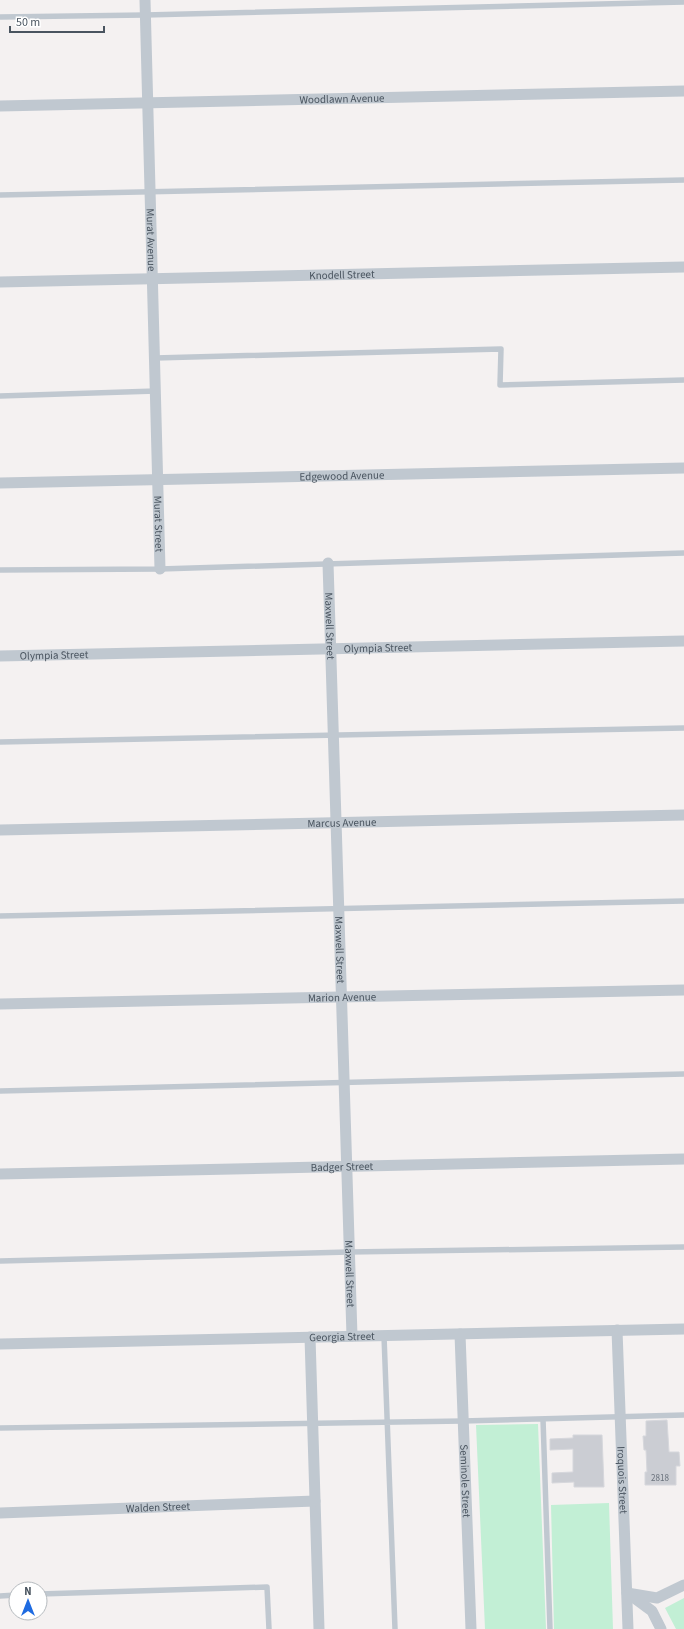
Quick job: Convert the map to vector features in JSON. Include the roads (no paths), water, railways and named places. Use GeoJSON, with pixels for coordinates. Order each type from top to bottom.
{"type":"FeatureCollection","features":[{"type":"Feature","properties":{"kind":"street","name":"Murat Avenue"},"geometry":{"type":"LineString","coordinates":[[145,0],[158,479]]}},
{"type":"Feature","properties":{"kind":"street","name":"Woodlawn Avenue"},"geometry":{"type":"LineString","coordinates":[[0,106],[148,104],[684,91]]}},
{"type":"Feature","properties":{"kind":"street","name":"Knodell Street"},"geometry":{"type":"LineString","coordinates":[[0,282],[684,267]]}},
{"type":"Feature","properties":{"kind":"street","name":"Edgewood Avenue"},"geometry":{"type":"LineString","coordinates":[[0,483],[684,468]]}},
{"type":"Feature","properties":{"kind":"street","name":"Murat Street"},"geometry":{"type":"LineString","coordinates":[[158,479],[160,569]]}},
{"type":"Feature","properties":{"kind":"street","name":"Maxwell Street"},"geometry":{"type":"LineString","coordinates":[[328,562],[352,1336]]}},
{"type":"Feature","properties":{"kind":"street","name":"Olympia Street"},"geometry":{"type":"LineString","coordinates":[[0,656],[684,641]]}},
{"type":"Feature","properties":{"kind":"street","name":"Marcus Avenue"},"geometry":{"type":"LineString","coordinates":[[0,830],[684,815]]}},
{"type":"Feature","properties":{"kind":"street","name":"Marion Avenue"},"geometry":{"type":"LineString","coordinates":[[0,1004],[684,990]]}},
{"type":"Feature","properties":{"kind":"street","name":"Badger Street"},"geometry":{"type":"LineString","coordinates":[[0,1174],[684,1159]]}},
{"type":"Feature","properties":{"kind":"street","name":"Georgia Street"},"geometry":{"type":"LineString","coordinates":[[0,1344],[684,1329]]}},
{"type":"Feature","properties":{"kind":"street","name":"Iroquois Street"},"geometry":{"type":"LineString","coordinates":[[617,1330],[628,1629]]}},
{"type":"Feature","properties":{"kind":"street","name":"Seminole Street"},"geometry":{"type":"LineString","coordinates":[[460,1334],[471,1629]]}},
{"type":"Feature","properties":{"kind":"street"},"geometry":{"type":"LineString","coordinates":[[310,1338],[319,1629]]}},
{"type":"Feature","properties":{"kind":"street","name":"Walden Street"},"geometry":{"type":"LineString","coordinates":[[0,1513],[315,1501]]}},
{"type":"Feature","properties":{"kind":"street"},"geometry":{"type":"LineString","coordinates":[[627,1593],[657,1598],[684,1585]]}},
{"type":"Feature","properties":{"kind":"street"},"geometry":{"type":"LineString","coordinates":[[627,1593],[652,1611],[661,1629]]}},
{"type":"Feature","properties":{"kind":"lane"},"geometry":{"type":"LineString","coordinates":[[0,17],[684,2]]}},
{"type":"Feature","properties":{"kind":"lane"},"geometry":{"type":"LineString","coordinates":[[0,195],[684,180]]}},
{"type":"Feature","properties":{"kind":"lane"},"geometry":{"type":"LineString","coordinates":[[155,358],[501,349],[500,385],[684,380]]}},
{"type":"Feature","properties":{"kind":"lane"},"geometry":{"type":"LineString","coordinates":[[0,396],[156,391]]}},
{"type":"Feature","properties":{"kind":"lane"},"geometry":{"type":"LineString","coordinates":[[0,570],[160,569],[328,562],[684,552]]}},
{"type":"Feature","properties":{"kind":"lane"},"geometry":{"type":"LineString","coordinates":[[0,742],[684,728]]}},
{"type":"Feature","properties":{"kind":"lane"},"geometry":{"type":"LineString","coordinates":[[0,916],[684,901]]}},
{"type":"Feature","properties":{"kind":"lane"},"geometry":{"type":"LineString","coordinates":[[0,1090],[684,1074]]}},
{"type":"Feature","properties":{"kind":"lane"},"geometry":{"type":"LineString","coordinates":[[0,1261],[349,1252],[684,1247]]}},
{"type":"Feature","properties":{"kind":"lane"},"geometry":{"type":"LineString","coordinates":[[384,1336],[395,1629]]}},
{"type":"Feature","properties":{"kind":"lane"},"geometry":{"type":"LineString","coordinates":[[0,1428],[312,1424],[684,1416]]}},
{"type":"Feature","properties":{"kind":"lane"},"geometry":{"type":"LineString","coordinates":[[543,1419],[550,1629]]}},
{"type":"Feature","properties":{"kind":"lane"},"geometry":{"type":"LineString","coordinates":[[48,1594],[267,1587],[269,1629]]}}]}
